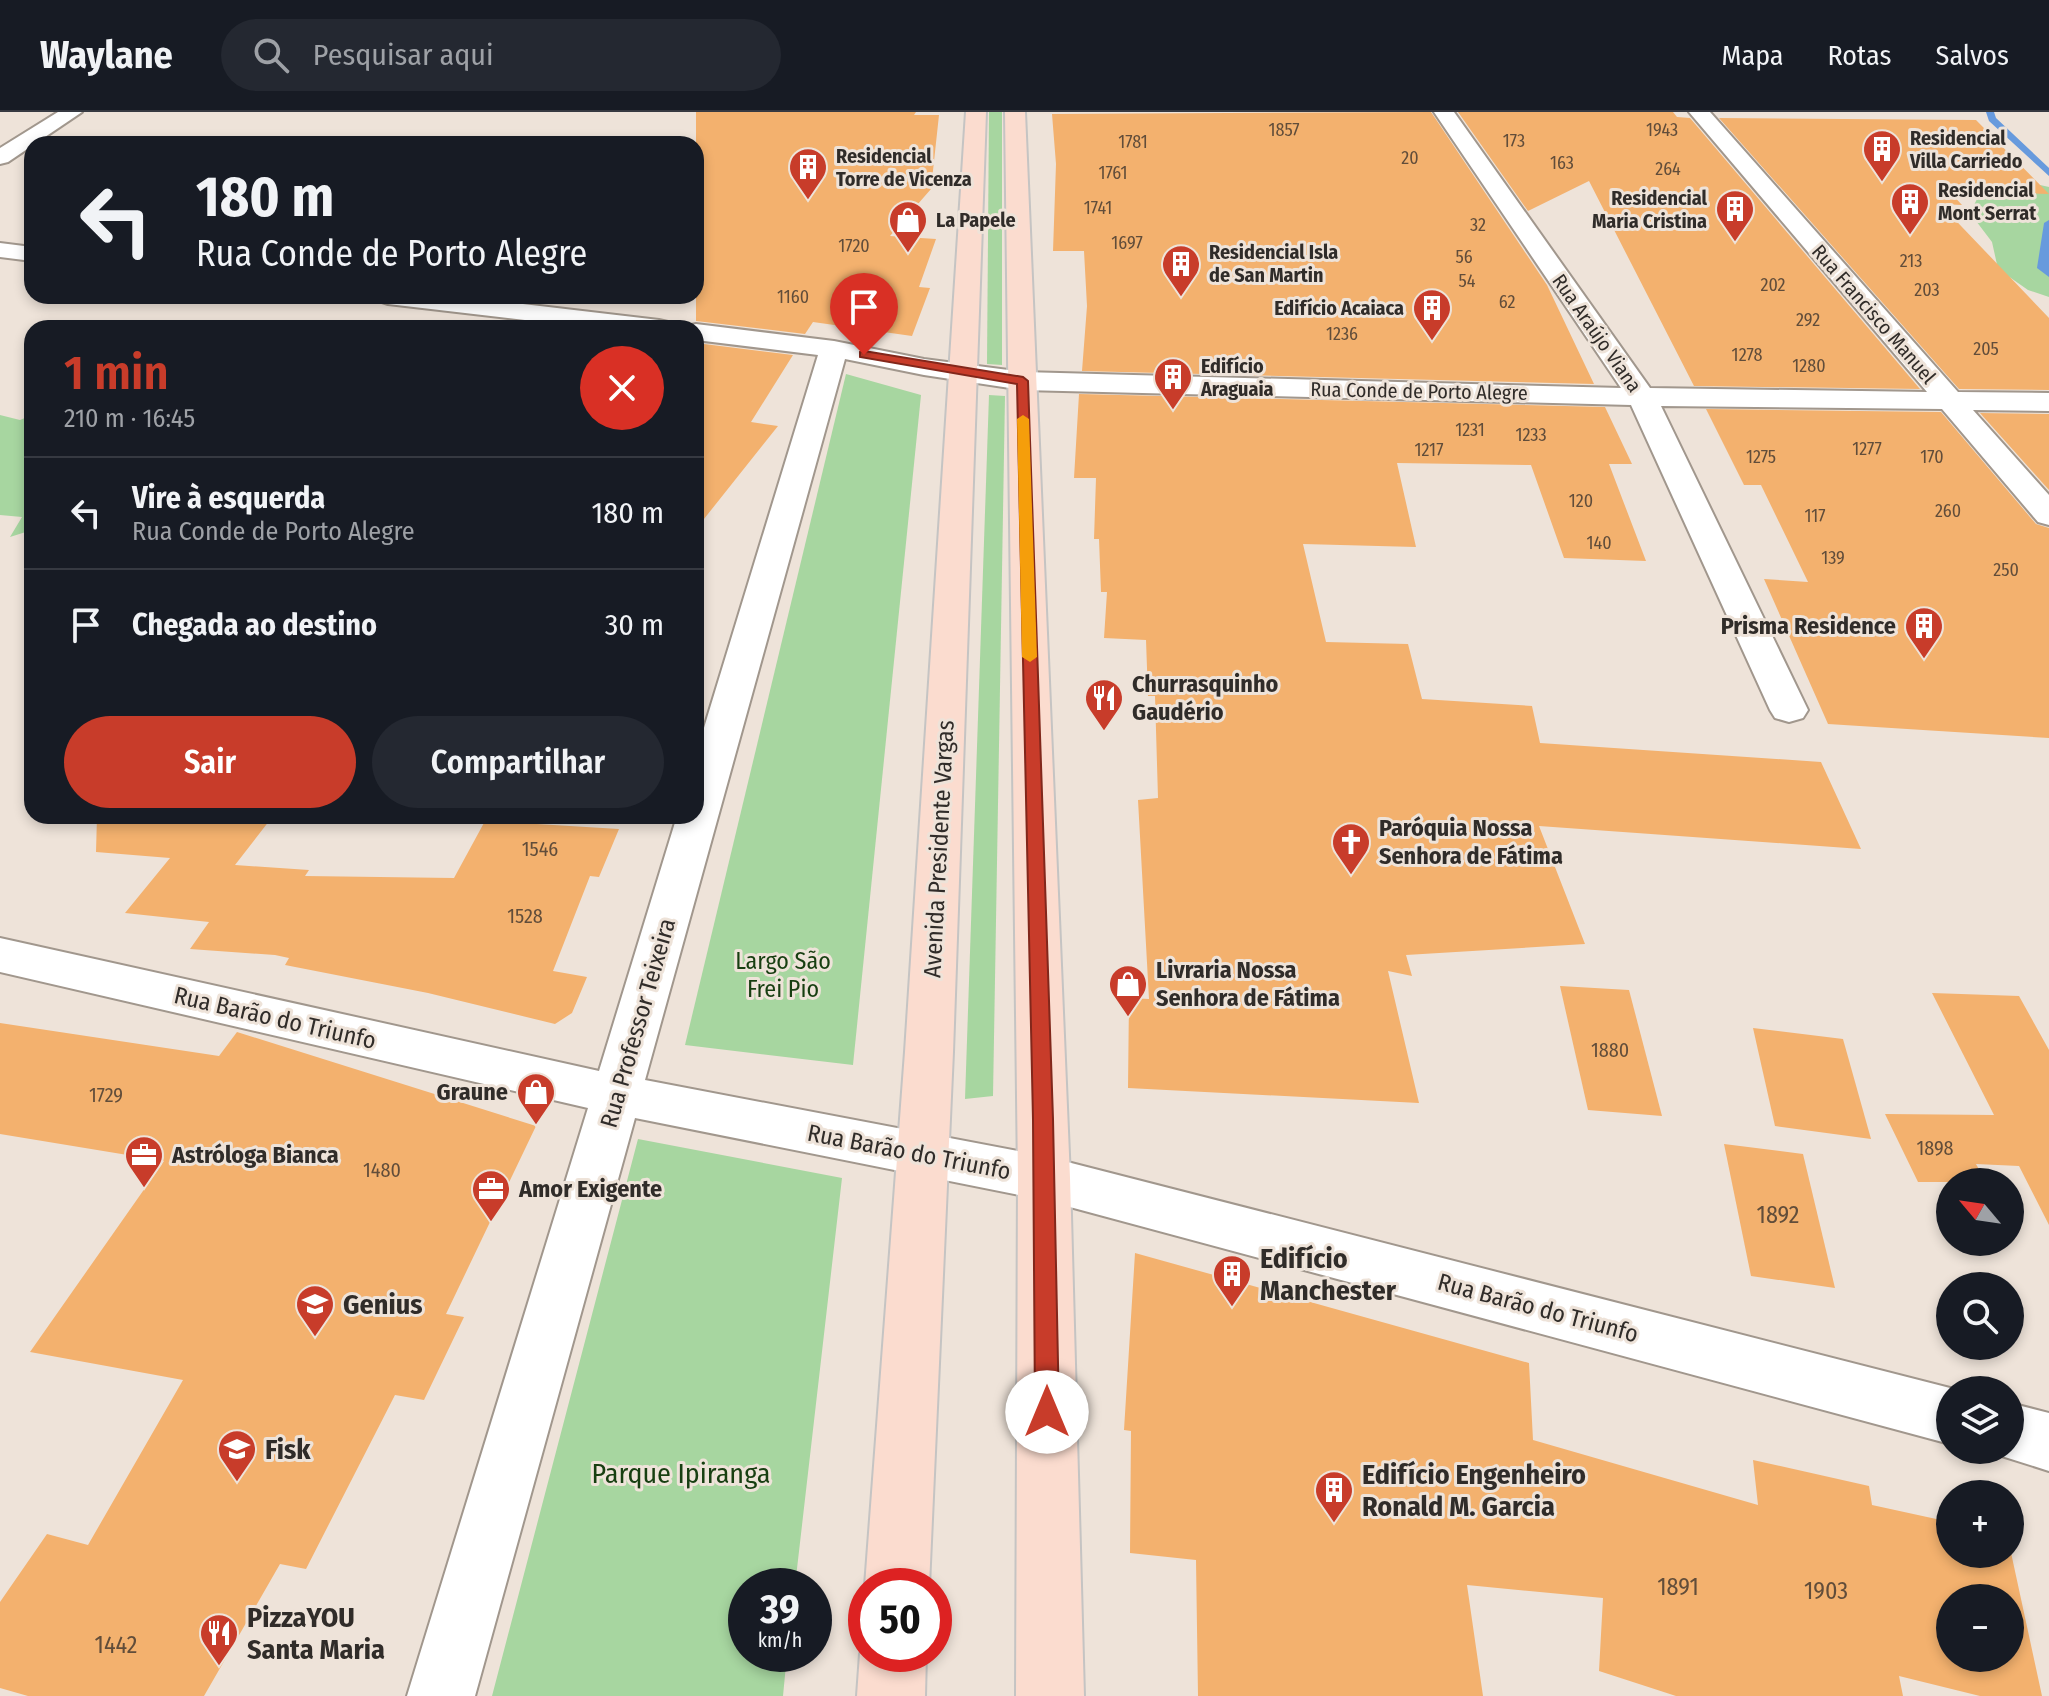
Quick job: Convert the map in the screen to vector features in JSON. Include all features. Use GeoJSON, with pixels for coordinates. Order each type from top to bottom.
{"type":"FeatureCollection","features":[{"type":"Feature","properties":{"kind":"main road","name":"Avenida Presidente Vargas"},"geometry":{"type":"LineString","coordinates":[[898,1568],[976,112]]}},
{"type":"Feature","properties":{"kind":"main road"},"geometry":{"type":"LineString","coordinates":[[1015,112],[1044,1178],[1050,1696]]}},
{"type":"Feature","properties":{"kind":"main road"},"geometry":{"type":"LineString","coordinates":[[891,1696],[892,1672]]}},
{"type":"Feature","properties":{"kind":"street"},"geometry":{"type":"LineString","coordinates":[[34,136],[72,112]]}},
{"type":"Feature","properties":{"kind":"street","name":"Rua Araújo Viana"},"geometry":{"type":"LineString","coordinates":[[1444,112],[1642,397],[1789,710]]}},
{"type":"Feature","properties":{"kind":"street","name":"Rua Francisco Manuel"},"geometry":{"type":"LineString","coordinates":[[1699,112],[2049,515]]}},
{"type":"Feature","properties":{"kind":"street"},"geometry":{"type":"LineString","coordinates":[[0,157],[24,142]]}},
{"type":"Feature","properties":{"kind":"street"},"geometry":{"type":"LineString","coordinates":[[0,250],[24,253]]}},
{"type":"Feature","properties":{"kind":"street"},"geometry":{"type":"LineString","coordinates":[[456,304],[591,320]]}},
{"type":"Feature","properties":{"kind":"street","name":"Rua Conde de Porto Alegre"},"geometry":{"type":"LineString","coordinates":[[704,333],[834,349],[1023,381],[1642,397],[2049,402]]}},
{"type":"Feature","properties":{"kind":"street","name":"Rua Professor Teixeira"},"geometry":{"type":"LineString","coordinates":[[704,796],[834,349]]}},
{"type":"Feature","properties":{"kind":"street","name":"Rua Professor Teixeira"},"geometry":{"type":"LineString","coordinates":[[441,1696],[696,824]]}},
{"type":"Feature","properties":{"kind":"street","name":"Rua Barão do Triunfo"},"geometry":{"type":"LineString","coordinates":[[0,955],[617,1095],[1044,1178],[1936,1412]]}},
{"type":"Feature","properties":{"kind":"street"},"geometry":{"type":"LineString","coordinates":[[2024,1436],[2049,1442]]}},
{"type":"Feature","properties":{"kind":"green space"},"geometry":{"type":"Polygon","coordinates":[[[989,112],[1002,112],[1002,365],[987,364],[989,112]]]}},
{"type":"Feature","properties":{"kind":"green space"},"geometry":{"type":"Polygon","coordinates":[[[2040,185],[2049,187],[2049,297],[2028,290],[1998,269],[1992,242],[1970,213],[1978,197],[2010,188],[2015,193],[2040,185]]]}},
{"type":"Feature","properties":{"kind":"green space","name":"Largo São Frei Pio"},"geometry":{"type":"Polygon","coordinates":[[[846,374],[921,395],[853,1065],[685,1045],[846,374]]]}},
{"type":"Feature","properties":{"kind":"green space"},"geometry":{"type":"Polygon","coordinates":[[[989,395],[1005,396],[993,1096],[965,1099],[989,395]]]}},
{"type":"Feature","properties":{"kind":"green space"},"geometry":{"type":"Polygon","coordinates":[[[0,415],[24,418],[24,533],[10,537],[22,517],[0,515],[0,415]]]}},
{"type":"Feature","properties":{"kind":"green space","name":"Parque Ipiranga"},"geometry":{"type":"Polygon","coordinates":[[[638,1139],[842,1178],[797,1568],[728,1568],[728,1672],[785,1672],[783,1696],[492,1696],[638,1139]]]}},
{"type":"Feature","properties":{"kind":"building"},"geometry":{"type":"Polygon","coordinates":[[[696,112],[916,112],[914,115],[939,115],[931,189],[890,236],[936,239],[919,287],[930,288],[912,336],[813,322],[805,334],[696,320],[696,304],[704,304],[704,136],[696,136],[696,112]]]}},
{"type":"Feature","properties":{"kind":"building"},"geometry":{"type":"Polygon","coordinates":[[[1431,112],[1547,285],[1594,384],[1082,371],[1087,306],[1084,251],[1053,251],[1056,164],[1052,114],[1431,112]]]}},
{"type":"Feature","properties":{"kind":"building"},"geometry":{"type":"Polygon","coordinates":[[[1458,112],[1673,112],[1677,117],[1690,118],[1920,389],[1694,386],[1589,181],[1528,211],[1458,112]]]}},
{"type":"Feature","properties":{"kind":"building"},"geometry":{"type":"Polygon","coordinates":[[[1719,118],[1976,120],[2049,194],[1949,191],[1962,205],[1940,204],[2049,318],[2049,390],[1959,389],[1719,118]]]}},
{"type":"Feature","properties":{"kind":"building"},"geometry":{"type":"Polygon","coordinates":[[[704,344],[793,355],[751,422],[778,426],[704,519],[704,344]]]}},
{"type":"Feature","properties":{"kind":"building"},"geometry":{"type":"Polygon","coordinates":[[[1079,394],[1605,407],[1632,464],[1609,464],[1646,561],[1564,558],[1531,465],[1397,463],[1416,547],[1303,544],[1326,642],[1408,644],[1422,699],[1532,706],[1540,743],[1821,762],[1861,849],[1539,826],[1585,944],[1406,955],[1412,976],[1388,971],[1419,1103],[1128,1088],[1129,998],[1149,999],[1138,800],[1158,798],[1155,696],[1148,696],[1146,640],[1104,638],[1107,592],[1101,592],[1099,539],[1094,539],[1096,478],[1074,478],[1079,394]]]}},
{"type":"Feature","properties":{"kind":"building"},"geometry":{"type":"Polygon","coordinates":[[[1706,409],[1941,412],[2036,524],[2049,528],[2049,738],[1828,724],[1764,579],[1808,582],[1761,485],[1744,485],[1706,409]]]}},
{"type":"Feature","properties":{"kind":"building"},"geometry":{"type":"Polygon","coordinates":[[[1980,413],[2049,414],[2049,490],[1980,413]]]}},
{"type":"Feature","properties":{"kind":"building"},"geometry":{"type":"Polygon","coordinates":[[[97,824],[267,824],[235,865],[309,870],[305,876],[454,878],[483,824],[619,829],[599,877],[590,876],[553,971],[587,977],[572,1013],[555,1024],[428,993],[285,965],[289,958],[275,955],[190,949],[209,922],[125,913],[170,858],[96,852],[97,824]]]}},
{"type":"Feature","properties":{"kind":"building"},"geometry":{"type":"Polygon","coordinates":[[[1560,986],[1629,990],[1662,1116],[1588,1110],[1560,986]]]}},
{"type":"Feature","properties":{"kind":"building"},"geometry":{"type":"Polygon","coordinates":[[[1932,993],[2019,996],[2049,1050],[2049,1225],[2024,1176],[2024,1168],[2019,1166],[1976,1164],[1978,1168],[1936,1168],[1936,1182],[1918,1182],[1885,1114],[1994,1115],[1932,993]]]}},
{"type":"Feature","properties":{"kind":"building"},"geometry":{"type":"Polygon","coordinates":[[[0,1023],[219,1056],[237,1032],[536,1126],[446,1314],[464,1317],[424,1400],[395,1395],[306,1569],[280,1564],[204,1696],[28,1696],[0,1688],[0,1602],[47,1534],[88,1545],[183,1380],[30,1352],[164,1161],[0,1134],[0,1023]]]}},
{"type":"Feature","properties":{"kind":"building"},"geometry":{"type":"Polygon","coordinates":[[[1753,1028],[1843,1039],[1871,1139],[1775,1126],[1753,1028]]]}},
{"type":"Feature","properties":{"kind":"building"},"geometry":{"type":"Polygon","coordinates":[[[1724,1144],[1803,1154],[1835,1288],[1751,1276],[1724,1144]]]}},
{"type":"Feature","properties":{"kind":"building"},"geometry":{"type":"Polygon","coordinates":[[[1135,1253],[1529,1363],[1533,1440],[1758,1505],[1753,1460],[1869,1486],[1872,1505],[1936,1519],[1936,1568],[2014,1568],[2018,1584],[1936,1584],[1936,1672],[2024,1672],[2024,1613],[2042,1696],[1980,1696],[1899,1676],[1903,1696],[1676,1696],[1599,1671],[1603,1598],[1467,1585],[1483,1696],[1198,1696],[1196,1560],[1130,1553],[1131,1431],[1124,1430],[1135,1253]]]}},
{"type":"Feature","properties":{"kind":"waterway"},"geometry":{"type":"LineString","coordinates":[[1990,112],[1992,119],[2049,173]]}},
{"type":"Feature","properties":{"kind":"waterway"},"geometry":{"type":"LineString","coordinates":[[2049,223],[2042,268],[2049,274]]}},
{"type":"Feature","properties":{"kind":"slow traffic"},"geometry":{"type":"LineString","coordinates":[[1023,419],[1030,657]]}},
{"type":"Feature","properties":{"kind":"place","name":"Residencial Villa Carriedo"},"geometry":{"type":"Point","coordinates":[1882,183]}},
{"type":"Feature","properties":{"kind":"place","name":"Residencial Torre de Vicenza"},"geometry":{"type":"Point","coordinates":[808,201]}},
{"type":"Feature","properties":{"kind":"place","name":"Residencial Mont Serrat"},"geometry":{"type":"Point","coordinates":[1910,236]}},
{"type":"Feature","properties":{"kind":"place","name":"Residencial Maria Cristina"},"geometry":{"type":"Point","coordinates":[1735,243]}},
{"type":"Feature","properties":{"kind":"place","name":"La Papele"},"geometry":{"type":"Point","coordinates":[908,254]}},
{"type":"Feature","properties":{"kind":"place","name":"Residencial Isla de San Martin"},"geometry":{"type":"Point","coordinates":[1181,298]}},
{"type":"Feature","properties":{"kind":"place","name":"Edifício Acaiaca"},"geometry":{"type":"Point","coordinates":[1432,342]}},
{"type":"Feature","properties":{"kind":"place","name":"Edifício Araguaia"},"geometry":{"type":"Point","coordinates":[1173,411]}},
{"type":"Feature","properties":{"kind":"place","name":"Prisma Residence"},"geometry":{"type":"Point","coordinates":[1924,660]}},
{"type":"Feature","properties":{"kind":"place","name":"Churrasquinho Gaudério"},"geometry":{"type":"Point","coordinates":[1104,732]}},
{"type":"Feature","properties":{"kind":"place","name":"Paróquia Nossa Senhora de Fátima"},"geometry":{"type":"Point","coordinates":[1351,876]}},
{"type":"Feature","properties":{"kind":"place","name":"Livraria Nossa Senhora de Fátima"},"geometry":{"type":"Point","coordinates":[1128,1018]}},
{"type":"Feature","properties":{"kind":"place","name":"Graune"},"geometry":{"type":"Point","coordinates":[536,1126]}},
{"type":"Feature","properties":{"kind":"place","name":"Astróloga Bianca"},"geometry":{"type":"Point","coordinates":[144,1189]}},
{"type":"Feature","properties":{"kind":"place","name":"Amor Exigente"},"geometry":{"type":"Point","coordinates":[491,1223]}},
{"type":"Feature","properties":{"kind":"place","name":"Edifício Manchester"},"geometry":{"type":"Point","coordinates":[1232,1308]}},
{"type":"Feature","properties":{"kind":"place","name":"Genius"},"geometry":{"type":"Point","coordinates":[315,1338]}},
{"type":"Feature","properties":{"kind":"place","name":"Fisk"},"geometry":{"type":"Point","coordinates":[237,1483]}},
{"type":"Feature","properties":{"kind":"place","name":"Edifício Engenheiro Ronald M. Garcia"},"geometry":{"type":"Point","coordinates":[1334,1524]}},
{"type":"Feature","properties":{"kind":"place","name":"PizzaYOU Santa Maria"},"geometry":{"type":"Point","coordinates":[219,1667]}},
{"type":"Feature","properties":{"kind":"route"},"geometry":{"type":"LineString","coordinates":[[864,355],[1023,381],[1043,1119],[1047,1412]]}}]}
